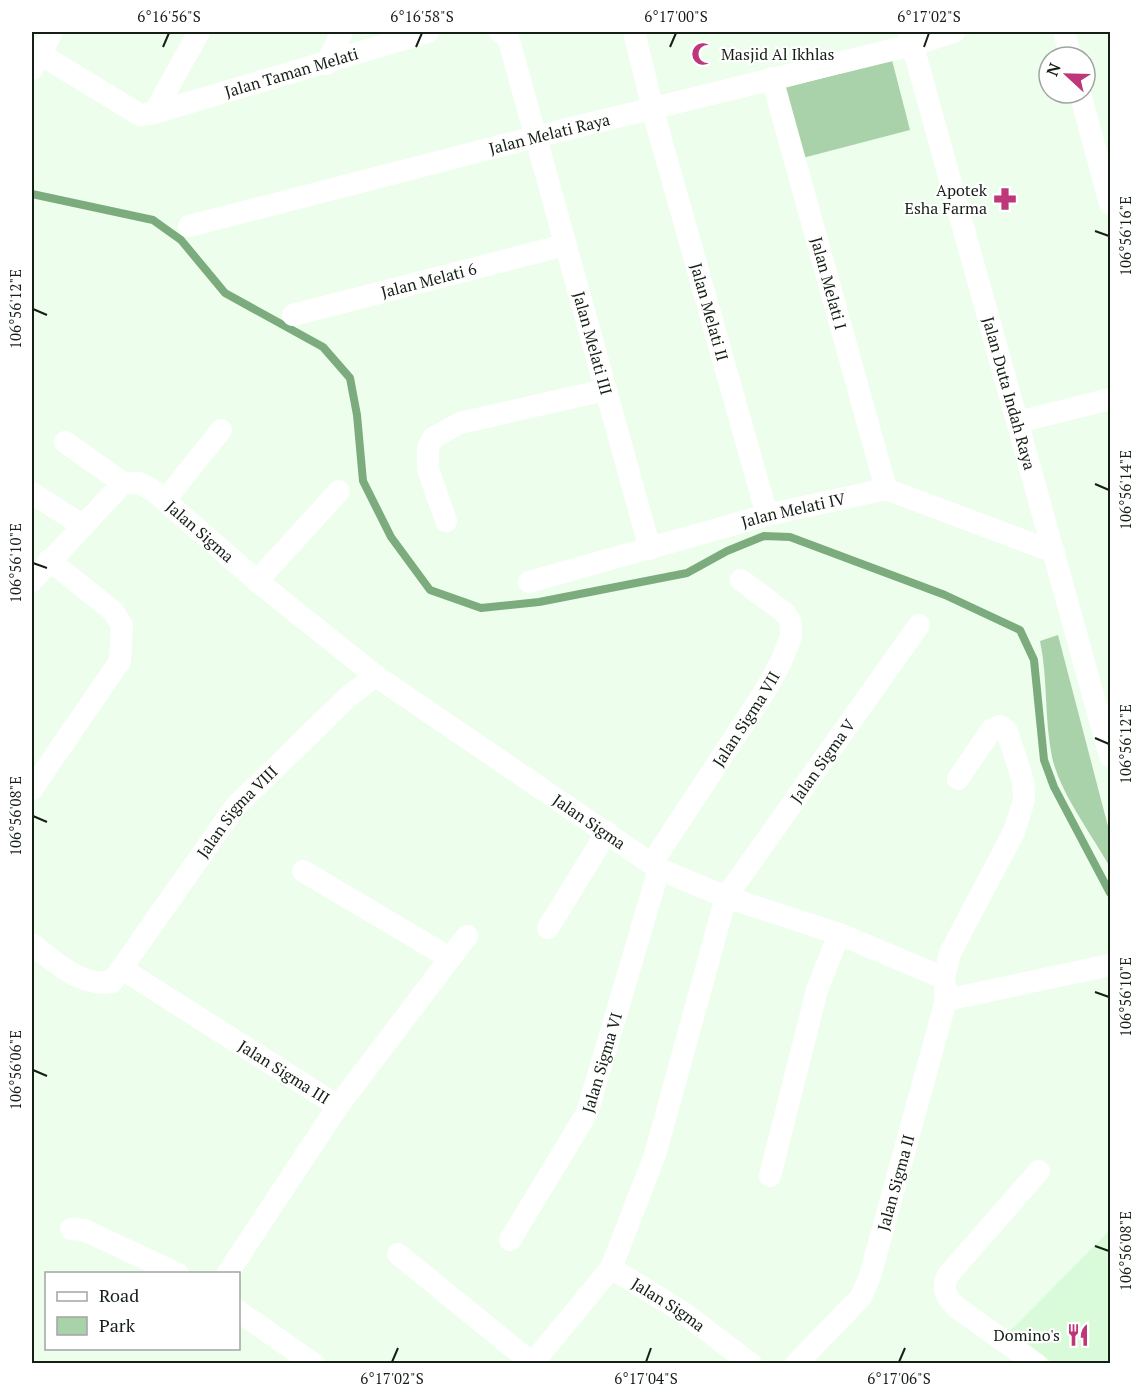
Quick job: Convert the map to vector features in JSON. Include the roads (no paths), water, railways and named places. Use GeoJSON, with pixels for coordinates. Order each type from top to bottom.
{"type":"FeatureCollection","features":[{"type":"Feature","properties":{"kind":"street"},"geometry":{"type":"LineString","coordinates":[[52,32],[34,57],[140,115],[154,113],[199,32]]}},
{"type":"Feature","properties":{"kind":"street"},"geometry":{"type":"LineString","coordinates":[[326,64],[342,32]]}},
{"type":"Feature","properties":{"kind":"street","name":"Jalan Taman Melati"},"geometry":{"type":"LineString","coordinates":[[154,113],[428,32]]}},
{"type":"Feature","properties":{"kind":"street"},"geometry":{"type":"LineString","coordinates":[[500,32],[508,37],[535,136]]}},
{"type":"Feature","properties":{"kind":"street","name":"Jalan Melati II"},"geometry":{"type":"LineString","coordinates":[[634,32],[767,515]]}},
{"type":"Feature","properties":{"kind":"street","name":"Jalan Melati Raya"},"geometry":{"type":"LineString","coordinates":[[189,226],[535,136],[651,98],[772,78],[911,38],[954,32]]}},
{"type":"Feature","properties":{"kind":"street","name":"Jalan Duta Indah Raya"},"geometry":{"type":"LineString","coordinates":[[911,38],[1110,756]]}},
{"type":"Feature","properties":{"kind":"street","name":"Jalan Melati I"},"geometry":{"type":"LineString","coordinates":[[772,78],[886,489]]}},
{"type":"Feature","properties":{"kind":"street"},"geometry":{"type":"LineString","coordinates":[[1083,105],[1110,204]]}},
{"type":"Feature","properties":{"kind":"street","name":"Jalan Melati III"},"geometry":{"type":"LineString","coordinates":[[535,136],[650,549]]}},
{"type":"Feature","properties":{"kind":"street","name":"Jalan Melati 6"},"geometry":{"type":"LineString","coordinates":[[293,315],[565,245]]}},
{"type":"Feature","properties":{"kind":"street"},"geometry":{"type":"LineString","coordinates":[[446,521],[428,469],[428,448],[433,438],[460,423],[605,390]]}},
{"type":"Feature","properties":{"kind":"street"},"geometry":{"type":"LineString","coordinates":[[1018,422],[1110,399]]}},
{"type":"Feature","properties":{"kind":"street"},"geometry":{"type":"LineString","coordinates":[[165,500],[221,430]]}},
{"type":"Feature","properties":{"kind":"street","name":"Jalan Sigma"},"geometry":{"type":"LineString","coordinates":[[65,442],[123,483],[139,483],[165,500],[257,581],[376,676],[655,866],[726,897],[839,934],[944,978]]}},
{"type":"Feature","properties":{"kind":"street"},"geometry":{"type":"LineString","coordinates":[[32,581],[49,560],[123,483]]}},
{"type":"Feature","properties":{"kind":"street"},"geometry":{"type":"LineString","coordinates":[[886,489],[1054,552]]}},
{"type":"Feature","properties":{"kind":"street","name":"Jalan Melati IV"},"geometry":{"type":"LineString","coordinates":[[529,582],[767,515],[886,489]]}},
{"type":"Feature","properties":{"kind":"street"},"geometry":{"type":"LineString","coordinates":[[257,581],[339,491]]}},
{"type":"Feature","properties":{"kind":"street"},"geometry":{"type":"LineString","coordinates":[[32,494],[82,525]]}},
{"type":"Feature","properties":{"kind":"street"},"geometry":{"type":"LineString","coordinates":[[32,789],[120,661],[122,625],[113,611],[49,560]]}},
{"type":"Feature","properties":{"kind":"street","name":"Jalan Sigma VII"},"geometry":{"type":"LineString","coordinates":[[655,866],[763,694],[780,664],[791,637],[791,622],[785,613],[741,580]]}},
{"type":"Feature","properties":{"kind":"street","name":"Jalan Sigma V"},"geometry":{"type":"LineString","coordinates":[[726,897],[919,625]]}},
{"type":"Feature","properties":{"kind":"street","name":"Jalan Sigma VIII"},"geometry":{"type":"LineString","coordinates":[[122,969],[217,830],[236,807],[349,696],[376,676]]}},
{"type":"Feature","properties":{"kind":"street"},"geometry":{"type":"LineString","coordinates":[[944,978],[950,953],[1014,832],[1024,800],[1023,781],[1008,731],[1000,726],[992,729],[958,779]]}},
{"type":"Feature","properties":{"kind":"street"},"geometry":{"type":"LineString","coordinates":[[548,928],[607,832]]}},
{"type":"Feature","properties":{"kind":"street","name":"Jalan Sigma VI"},"geometry":{"type":"LineString","coordinates":[[510,1240],[587,1113],[655,866]]}},
{"type":"Feature","properties":{"kind":"street"},"geometry":{"type":"LineString","coordinates":[[303,871],[448,957]]}},
{"type":"Feature","properties":{"kind":"street"},"geometry":{"type":"LineString","coordinates":[[398,1254],[532,1363],[611,1268],[655,1155],[726,897]]}},
{"type":"Feature","properties":{"kind":"street"},"geometry":{"type":"LineString","coordinates":[[770,1176],[817,990],[839,934]]}},
{"type":"Feature","properties":{"kind":"street"},"geometry":{"type":"LineString","coordinates":[[338,1106],[448,957],[467,936]]}},
{"type":"Feature","properties":{"kind":"street"},"geometry":{"type":"LineString","coordinates":[[32,944],[80,978],[102,984],[112,982],[122,969]]}},
{"type":"Feature","properties":{"kind":"street"},"geometry":{"type":"LineString","coordinates":[[946,1000],[1106,966]]}},
{"type":"Feature","properties":{"kind":"street","name":"Jalan Sigma III"},"geometry":{"type":"LineString","coordinates":[[122,969],[338,1106],[227,1272]]}},
{"type":"Feature","properties":{"kind":"street","name":"Jalan Sigma II"},"geometry":{"type":"LineString","coordinates":[[796,1364],[861,1297],[870,1276],[946,1000],[944,978]]}},
{"type":"Feature","properties":{"kind":"street"},"geometry":{"type":"LineString","coordinates":[[1036,1364],[956,1307],[947,1297],[944,1283],[948,1275],[1039,1171]]}},
{"type":"Feature","properties":{"kind":"street"},"geometry":{"type":"LineString","coordinates":[[71,1229],[84,1230],[174,1272]]}},
{"type":"Feature","properties":{"kind":"street","name":"Jalan Sigma"},"geometry":{"type":"LineString","coordinates":[[611,1268],[684,1313],[752,1364]]}},
{"type":"Feature","properties":{"kind":"street"},"geometry":{"type":"LineString","coordinates":[[240,1312],[314,1364]]}},
{"type":"Feature","properties":{"kind":"waterway"},"geometry":{"type":"LineString","coordinates":[[32,194],[153,220],[181,240],[225,293],[323,347],[350,378],[357,415],[363,481],[391,537],[430,590],[481,608],[539,602],[687,573],[727,551],[764,536],[790,537],[945,595],[1020,630],[1034,660],[1044,760],[1054,787],[1110,893]]}},
{"type":"Feature","properties":{"kind":"place","name":"Masjid Al Ikhlas"},"geometry":{"type":"Point","coordinates":[703,54]}},
{"type":"Feature","properties":{"kind":"place","name":"Apotek Esha Farma"},"geometry":{"type":"Point","coordinates":[1005,199]}},
{"type":"Feature","properties":{"kind":"place","name":"Domino's"},"geometry":{"type":"Point","coordinates":[1078,1335]}}]}
